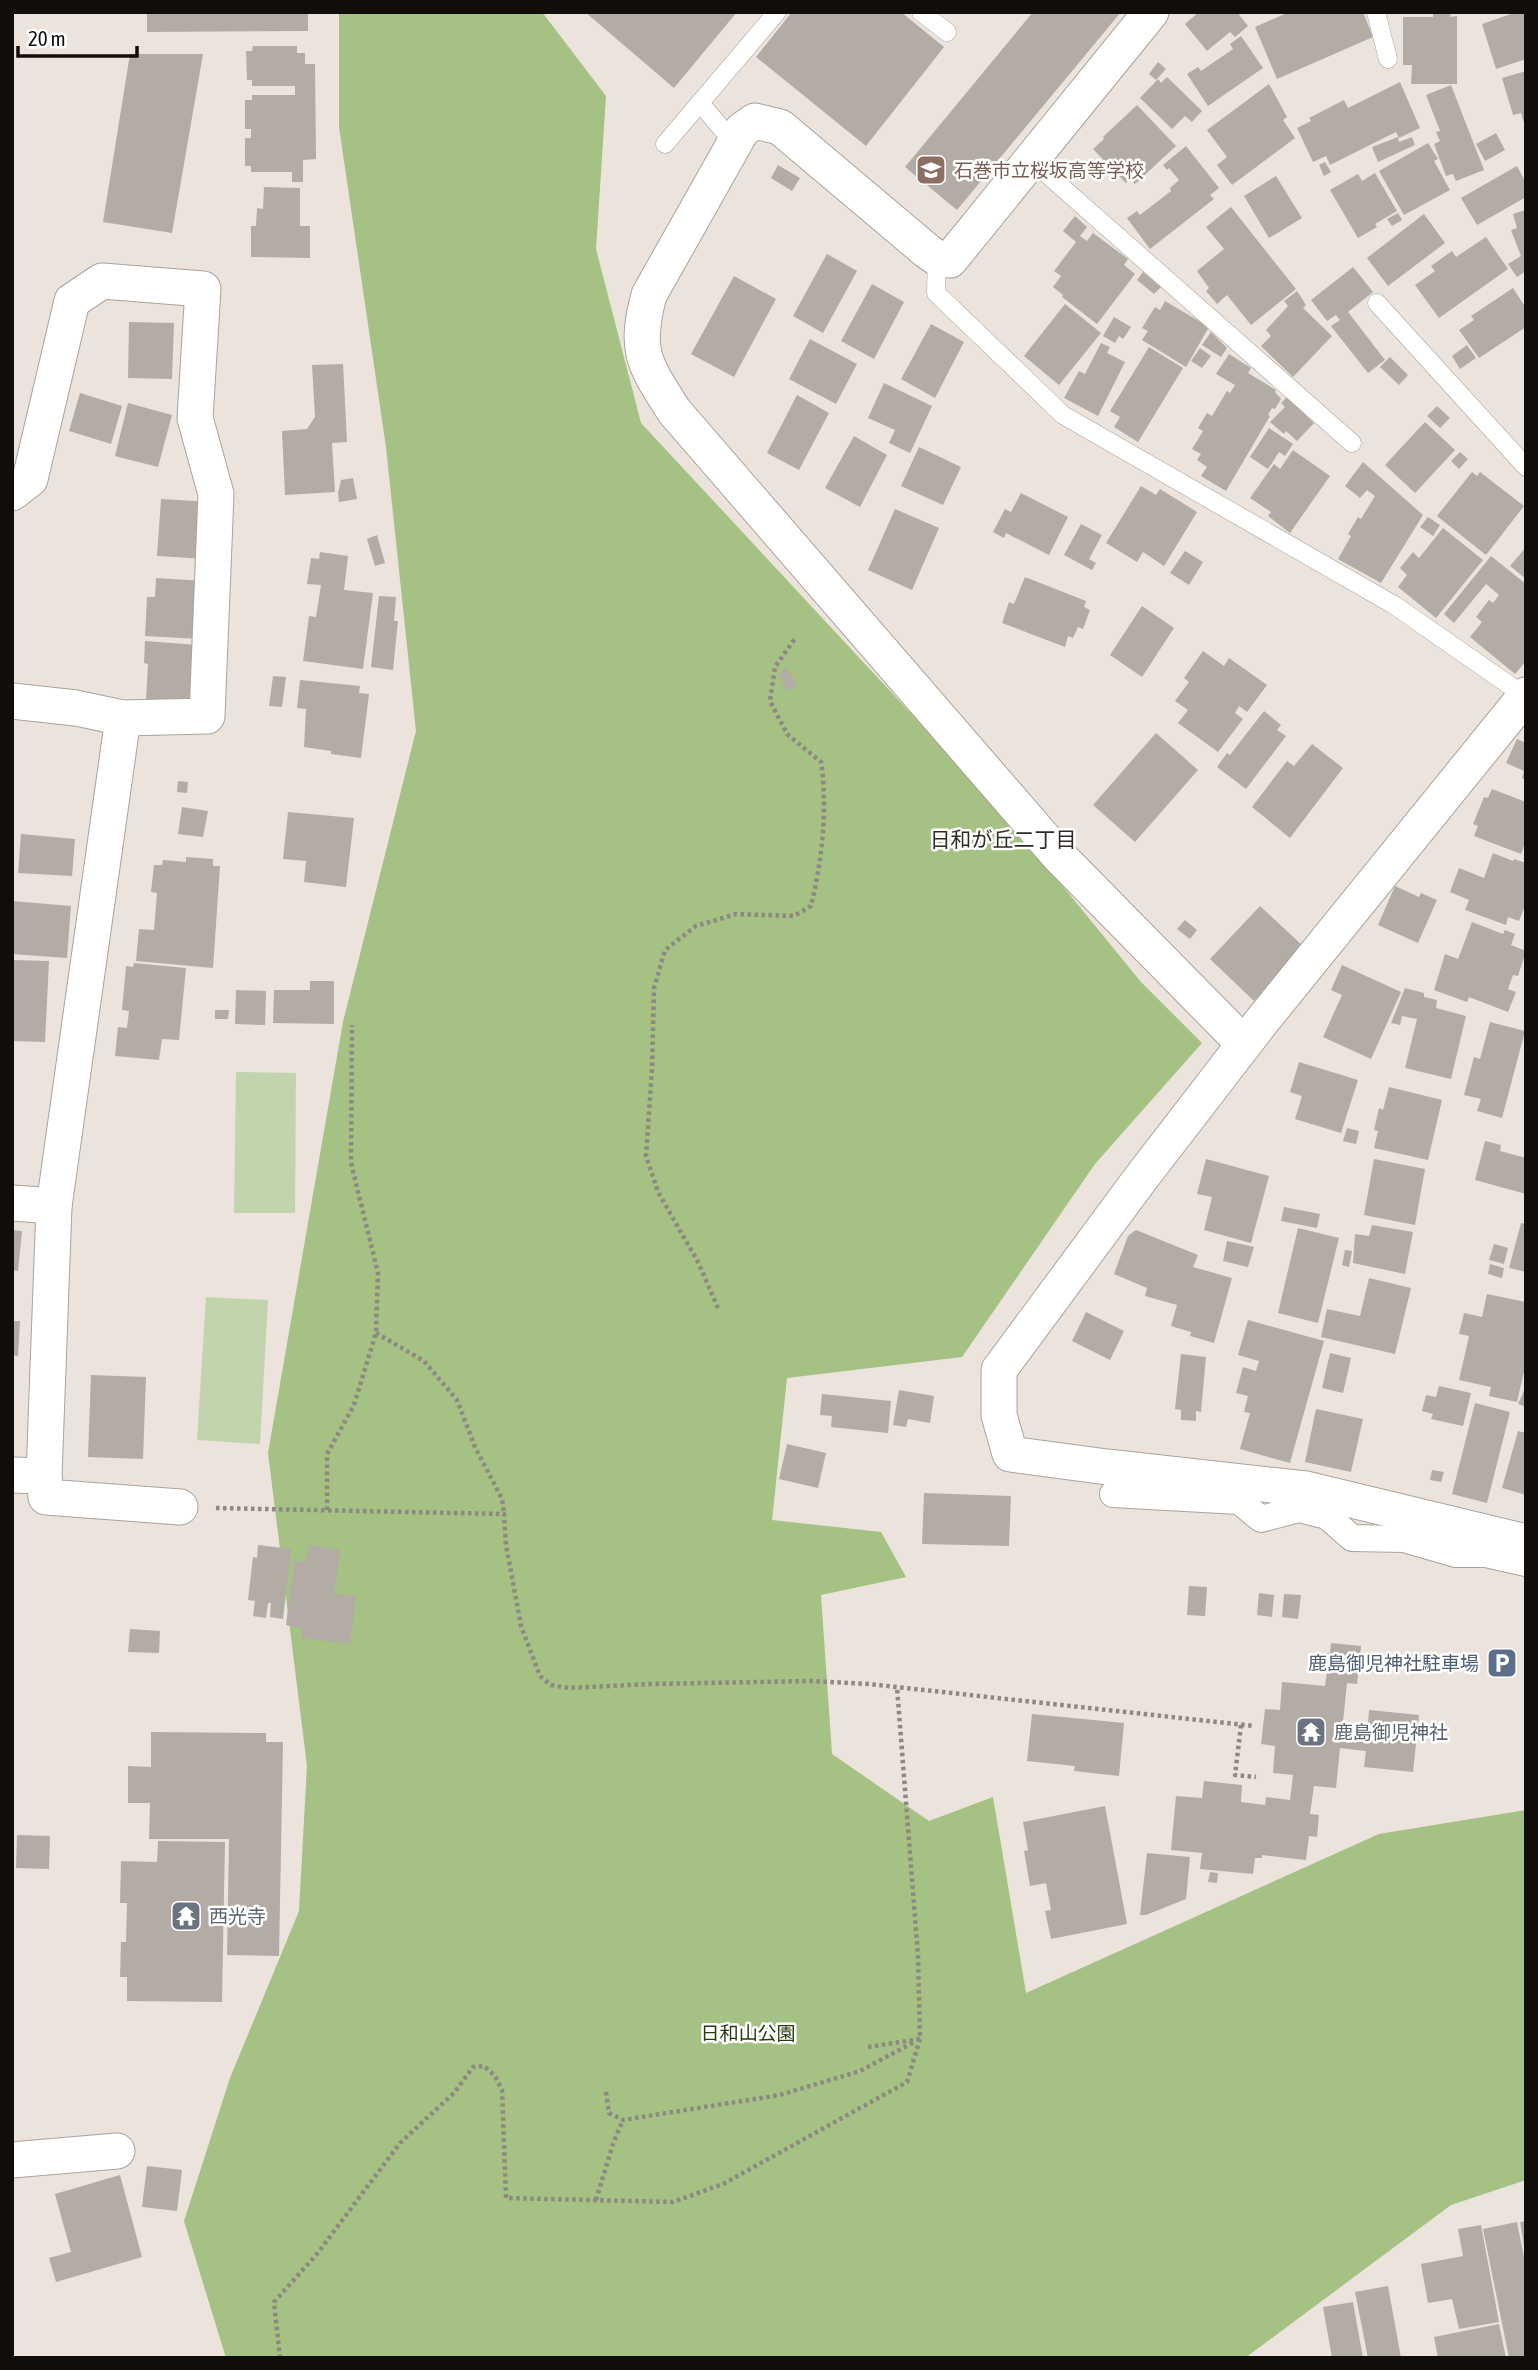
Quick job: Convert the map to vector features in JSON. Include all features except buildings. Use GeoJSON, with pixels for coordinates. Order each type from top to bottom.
{"type":"FeatureCollection","features":[{"type":"Feature","properties":{"kind":"street"},"geometry":{"type":"LineString","coordinates":[[1151,12],[950,260],[937,258],[779,127],[755,121],[742,130],[734,143],[649,295],[641,325],[643,355],[651,374],[674,411],[1059,856],[1244,1044]]}},
{"type":"Feature","properties":{"kind":"street"},"geometry":{"type":"LineString","coordinates":[[12,493],[30,479],[72,301],[102,281],[203,289],[195,418],[216,494],[207,716],[123,718],[76,708],[12,701]]}},
{"type":"Feature","properties":{"kind":"street"},"geometry":{"type":"LineString","coordinates":[[1525,696],[1244,1044],[999,1370],[999,1415],[1010,1454],[1306,1489],[1526,1542]]}},
{"type":"Feature","properties":{"kind":"street"},"geometry":{"type":"LineString","coordinates":[[123,718],[54,1206],[28,1476],[46,1497],[180,1507]]}},
{"type":"Feature","properties":{"kind":"street"},"geometry":{"type":"LineString","coordinates":[[12,1203],[54,1206]]}},
{"type":"Feature","properties":{"kind":"street"},"geometry":{"type":"LineString","coordinates":[[1112,1494],[1239,1501],[1261,1519],[1299,1509],[1327,1516],[1352,1538],[1404,1539],[1456,1554],[1486,1554],[1526,1563]]}},
{"type":"Feature","properties":{"kind":"street"},"geometry":{"type":"LineString","coordinates":[[12,2160],[117,2151]]}},
{"type":"Feature","properties":{"kind":"lane"},"geometry":{"type":"LineString","coordinates":[[665,144],[777,12]]}},
{"type":"Feature","properties":{"kind":"lane"},"geometry":{"type":"LineString","coordinates":[[921,12],[947,32]]}},
{"type":"Feature","properties":{"kind":"lane"},"geometry":{"type":"LineString","coordinates":[[1376,12],[1388,60]]}},
{"type":"Feature","properties":{"kind":"lane"},"geometry":{"type":"LineString","coordinates":[[700,103],[734,143]]}},
{"type":"Feature","properties":{"kind":"lane"},"geometry":{"type":"LineString","coordinates":[[1031,160],[1352,443]]}},
{"type":"Feature","properties":{"kind":"lane"},"geometry":{"type":"LineString","coordinates":[[937,258],[936,293],[1063,415],[1394,605],[1525,696]]}},
{"type":"Feature","properties":{"kind":"lane"},"geometry":{"type":"LineString","coordinates":[[1377,303],[1526,467]]}},
{"type":"Feature","properties":{"kind":"path"},"geometry":{"type":"LineString","coordinates":[[718,1308],[698,1262],[658,1192],[646,1156],[654,988],[665,950],[696,926],[736,914],[794,916],[811,906],[818,875],[824,785],[821,762],[787,734],[770,701],[775,667],[796,637]]}},
{"type":"Feature","properties":{"kind":"path"},"geometry":{"type":"LineString","coordinates":[[327,1510],[327,1454],[354,1405],[376,1333],[378,1273],[351,1163],[352,1025]]}},
{"type":"Feature","properties":{"kind":"path"},"geometry":{"type":"LineString","coordinates":[[376,1333],[424,1361],[457,1401],[475,1447],[502,1499],[506,1545],[521,1626],[540,1676],[551,1685],[569,1688],[811,1681],[897,1687],[1254,1726]]}},
{"type":"Feature","properties":{"kind":"path"},"geometry":{"type":"LineString","coordinates":[[180,1507],[504,1514]]}},
{"type":"Feature","properties":{"kind":"path"},"geometry":{"type":"LineString","coordinates":[[280,2358],[274,2302],[317,2254],[400,2143],[454,2093],[473,2067],[484,2066],[495,2076],[502,2090],[506,2198],[673,2202],[723,2184],[906,2082],[920,2039],[918,1956],[897,1687]]}},
{"type":"Feature","properties":{"kind":"path"},"geometry":{"type":"LineString","coordinates":[[1241,1725],[1235,1775],[1256,1777]]}},
{"type":"Feature","properties":{"kind":"path"},"geometry":{"type":"LineString","coordinates":[[868,2047],[920,2039]]}},
{"type":"Feature","properties":{"kind":"path"},"geometry":{"type":"LineString","coordinates":[[606,2092],[609,2113],[623,2120],[780,2095],[860,2071],[920,2039]]}},
{"type":"Feature","properties":{"kind":"path"},"geometry":{"type":"LineString","coordinates":[[596,2200],[623,2120]]}},
{"type":"Feature","properties":{"kind":"green space","name":"日和山公園"},"geometry":{"type":"Polygon","coordinates":[[[339,12],[542,12],[606,96],[596,249],[641,423],[998,807],[1141,982],[1202,1043],[1095,1164],[962,1357],[787,1378],[772,1520],[881,1532],[906,1577],[821,1595],[832,1754],[929,1821],[993,1797],[1026,1993],[1379,1834],[1526,1810],[1526,2180],[1451,2205],[1245,2358],[226,2358],[184,2221],[230,2078],[299,1911],[307,1766],[268,1453],[343,1022],[416,731],[386,447],[339,127],[339,12]]]}},
{"type":"Feature","properties":{"kind":"green space"},"geometry":{"type":"Polygon","coordinates":[[[236,1072],[296,1073],[295,1213],[234,1213],[236,1072]]]}},
{"type":"Feature","properties":{"kind":"green space"},"geometry":{"type":"Polygon","coordinates":[[[206,1297],[268,1300],[260,1444],[197,1440],[206,1297]]]}},
{"type":"Feature","properties":{"kind":"place","name":"石巻市立桜坂高等学校"},"geometry":{"type":"Point","coordinates":[931,170]}},
{"type":"Feature","properties":{"kind":"place","name":"鹿島御児神社駐車場"},"geometry":{"type":"Point","coordinates":[1502,1663]}},
{"type":"Feature","properties":{"kind":"place","name":"鹿島御児神社"},"geometry":{"type":"Point","coordinates":[1311,1732]}},
{"type":"Feature","properties":{"kind":"place","name":"西光寺"},"geometry":{"type":"Point","coordinates":[186,1916]}},
{"type":"Feature","properties":{"kind":"district","name":"日和が丘二丁目"},"geometry":{"type":"Point","coordinates":[1003,839]}}]}
